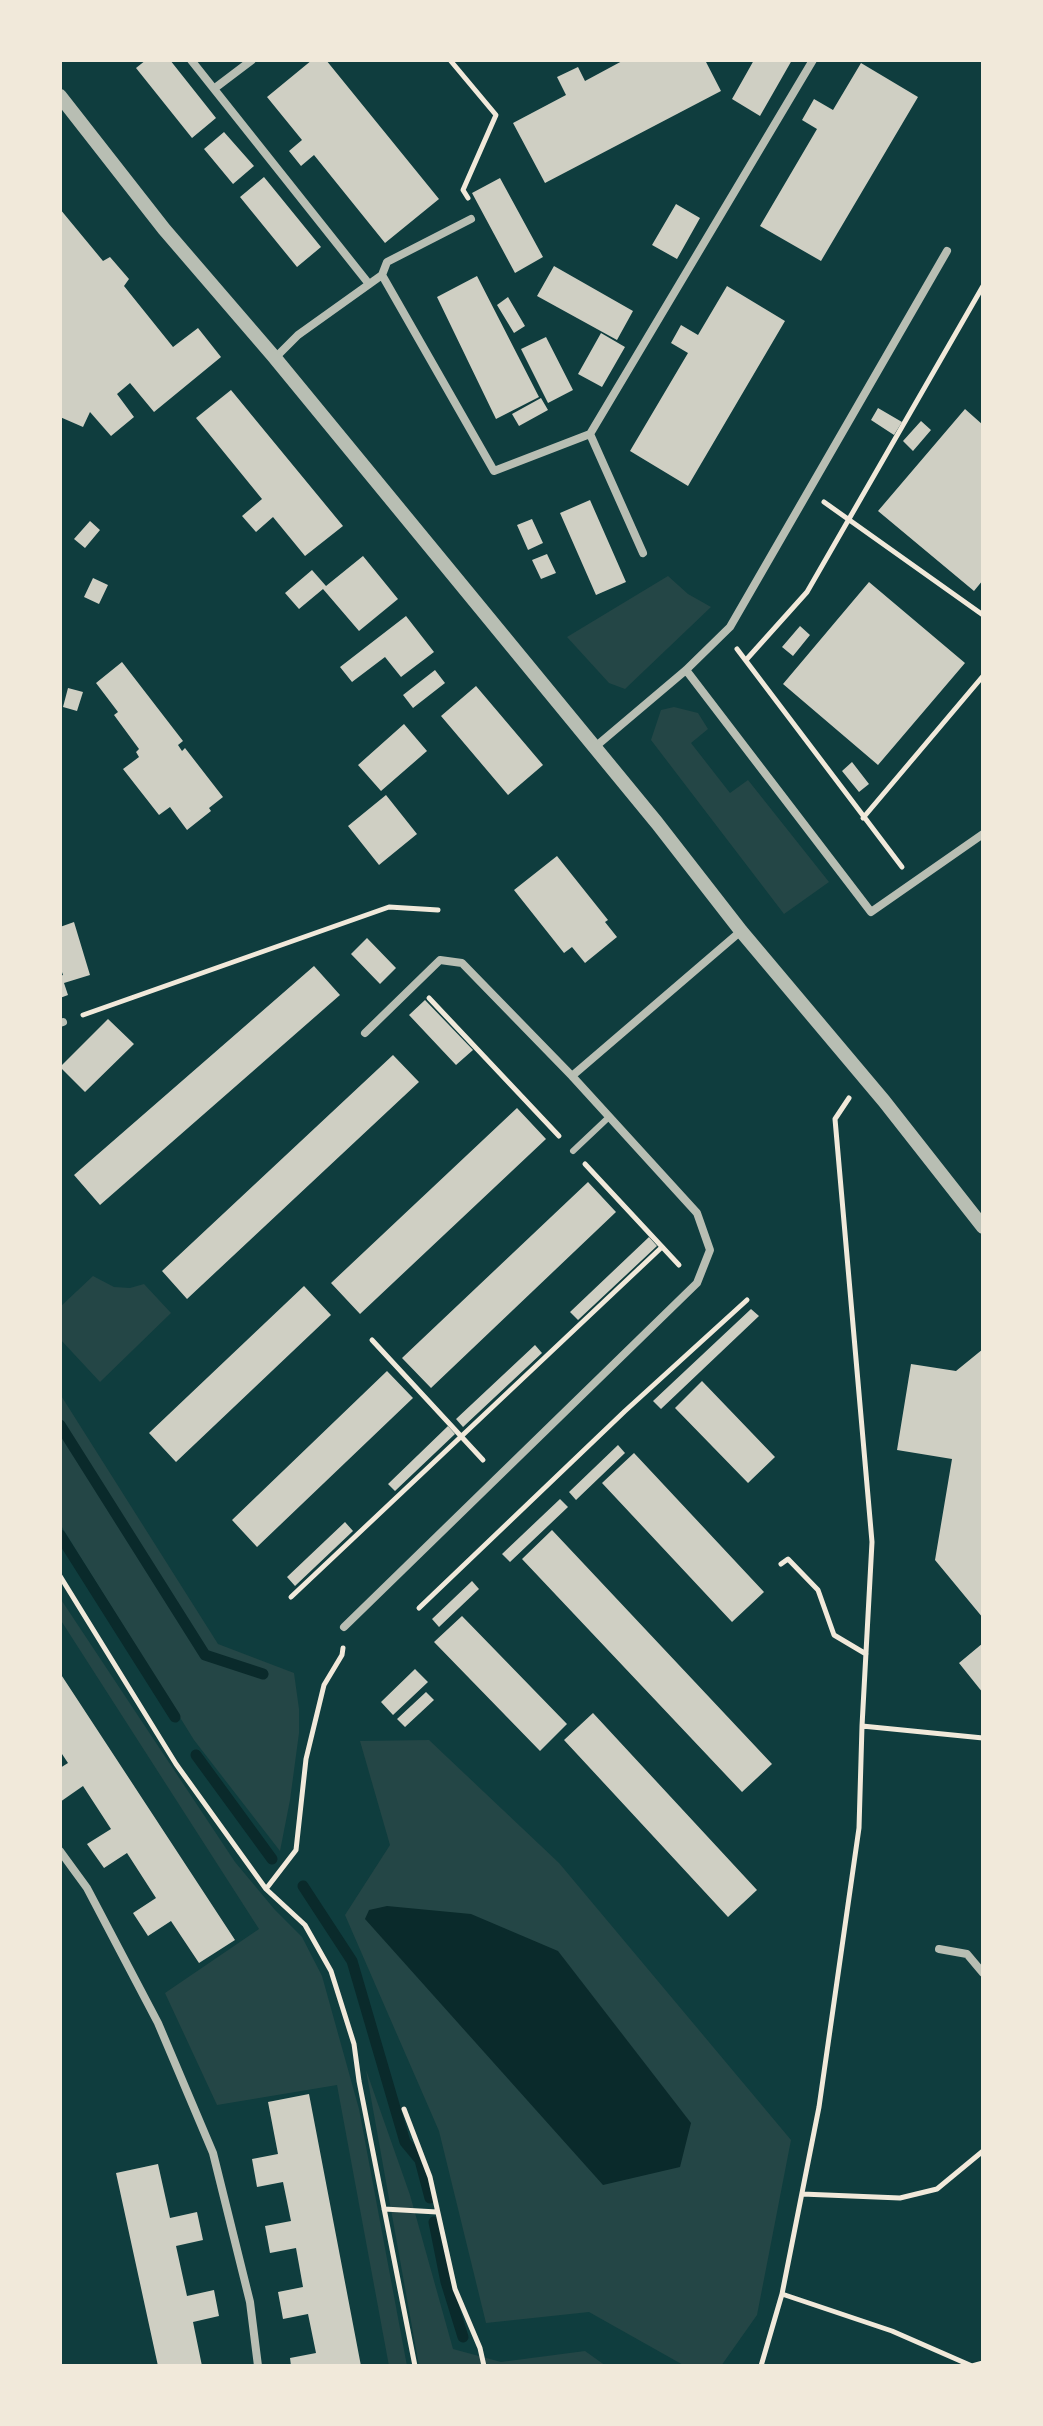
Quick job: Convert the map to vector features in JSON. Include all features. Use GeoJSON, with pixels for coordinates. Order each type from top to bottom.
{"type":"FeatureCollection","features":[{"type":"Feature","properties":{"kind":"street"},"geometry":{"type":"LineString","coordinates":[[191,60],[369,284]]}},
{"type":"Feature","properties":{"kind":"street"},"geometry":{"type":"LineString","coordinates":[[215,88],[252,60]]}},
{"type":"Feature","properties":{"kind":"street"},"geometry":{"type":"LineString","coordinates":[[382,275],[494,471],[590,434],[813,60]]}},
{"type":"Feature","properties":{"kind":"street"},"geometry":{"type":"LineString","coordinates":[[60,96],[164,229],[275,358],[595,747],[983,1227]]}},
{"type":"Feature","properties":{"kind":"street"},"geometry":{"type":"LineString","coordinates":[[275,358],[298,335],[382,275],[387,262],[471,219]]}},
{"type":"Feature","properties":{"kind":"street"},"geometry":{"type":"LineString","coordinates":[[595,747],[686,670],[724,632],[947,251]]}},
{"type":"Feature","properties":{"kind":"street"},"geometry":{"type":"LineString","coordinates":[[590,434],[643,553]]}},
{"type":"Feature","properties":{"kind":"street"},"geometry":{"type":"LineString","coordinates":[[686,670],[871,912],[983,834]]}},
{"type":"Feature","properties":{"kind":"street"},"geometry":{"type":"LineString","coordinates":[[572,1076],[741,931]]}},
{"type":"Feature","properties":{"kind":"street"},"geometry":{"type":"LineString","coordinates":[[344,1627],[697,1283],[710,1250],[697,1213],[572,1076],[462,963],[440,960],[365,1033]]}},
{"type":"Feature","properties":{"kind":"street"},"geometry":{"type":"LineString","coordinates":[[60,1851],[87,1888],[158,2023],[213,2153],[250,2302],[258,2366]]}},
{"type":"Feature","properties":{"kind":"street"},"geometry":{"type":"LineString","coordinates":[[939,1949],[967,1954],[983,1973]]}},
{"type":"Feature","properties":{"kind":"lane"},"geometry":{"type":"LineString","coordinates":[[573,1151],[609,1117]]}},
{"type":"Feature","properties":{"kind":"path"},"geometry":{"type":"LineString","coordinates":[[450,60],[496,115],[463,190],[472,203],[471,219]]}},
{"type":"Feature","properties":{"kind":"path"},"geometry":{"type":"LineString","coordinates":[[746,660],[807,592],[983,286]]}},
{"type":"Feature","properties":{"kind":"path"},"geometry":{"type":"LineString","coordinates":[[809,491],[983,615]]}},
{"type":"Feature","properties":{"kind":"path"},"geometry":{"type":"LineString","coordinates":[[724,632],[914,883]]}},
{"type":"Feature","properties":{"kind":"path"},"geometry":{"type":"LineString","coordinates":[[863,818],[983,676]]}},
{"type":"Feature","properties":{"kind":"path"},"geometry":{"type":"LineString","coordinates":[[61,1023],[389,907],[438,910]]}},
{"type":"Feature","properties":{"kind":"path"},"geometry":{"type":"LineString","coordinates":[[761,2366],[782,2294],[819,2107],[859,1828],[872,1542],[835,1119]]}},
{"type":"Feature","properties":{"kind":"path"},"geometry":{"type":"LineString","coordinates":[[291,1597],[662,1247]]}},
{"type":"Feature","properties":{"kind":"path"},"geometry":{"type":"LineString","coordinates":[[419,1608],[625,1411],[747,1300]]}},
{"type":"Feature","properties":{"kind":"path"},"geometry":{"type":"LineString","coordinates":[[372,1340],[498,1477]]}},
{"type":"Feature","properties":{"kind":"path"},"geometry":{"type":"LineString","coordinates":[[781,1564],[788,1559],[818,1590],[834,1635],[866,1654]]}},
{"type":"Feature","properties":{"kind":"path"},"geometry":{"type":"LineString","coordinates":[[60,1576],[176,1764],[266,1889],[305,1925],[331,1971],[354,2044],[415,2366]]}},
{"type":"Feature","properties":{"kind":"path"},"geometry":{"type":"LineString","coordinates":[[266,1889],[296,1850],[306,1759],[324,1685],[342,1655],[344,1627]]}},
{"type":"Feature","properties":{"kind":"path"},"geometry":{"type":"LineString","coordinates":[[862,1726],[983,1738]]}},
{"type":"Feature","properties":{"kind":"path"},"geometry":{"type":"LineString","coordinates":[[404,2109],[430,2177],[455,2289],[480,2348],[484,2366]]}},
{"type":"Feature","properties":{"kind":"path"},"geometry":{"type":"LineString","coordinates":[[802,2194],[900,2198],[937,2189],[983,2151]]}},
{"type":"Feature","properties":{"kind":"path"},"geometry":{"type":"LineString","coordinates":[[384,2209],[437,2212]]}},
{"type":"Feature","properties":{"kind":"path"},"geometry":{"type":"LineString","coordinates":[[782,2294],[892,2331],[972,2366],[983,2363]]}},
{"type":"Feature","properties":{"kind":"shaded area"},"geometry":{"type":"Polygon","coordinates":[[[668,576],[688,594],[711,607],[625,689],[609,683],[567,637],[668,576]]]}},
{"type":"Feature","properties":{"kind":"shaded area"},"geometry":{"type":"Polygon","coordinates":[[[674,707],[698,713],[708,729],[691,743],[730,793],[748,780],[829,882],[784,914],[651,740],[661,710],[674,707]]]}},
{"type":"Feature","properties":{"kind":"shaded area"},"geometry":{"type":"Polygon","coordinates":[[[93,1276],[114,1287],[130,1288],[144,1284],[171,1313],[100,1382],[60,1339],[60,1307],[93,1276]]]}},
{"type":"Feature","properties":{"kind":"shaded area"},"geometry":{"type":"Polygon","coordinates":[[[60,1394],[218,1644],[294,1673],[299,1733],[280,1851],[194,1740],[60,1524],[60,1394]]]}},
{"type":"Feature","properties":{"kind":"shaded area"},"geometry":{"type":"Polygon","coordinates":[[[60,1598],[235,1862],[302,1937],[322,1976],[359,2109],[407,2366],[389,2366],[337,2085],[217,2105],[165,1993],[259,1929],[60,1619],[60,1598]]]}},
{"type":"Feature","properties":{"kind":"shaded area"},"geometry":{"type":"Polygon","coordinates":[[[429,1740],[559,1863],[791,2140],[757,2315],[721,2366],[685,2366],[589,2312],[486,2323],[439,2131],[345,1915],[390,1845],[360,1741],[429,1740]]]}},
{"type":"Feature","properties":{"kind":"shaded area"},"geometry":{"type":"Polygon","coordinates":[[[387,1906],[471,1914],[558,1951],[691,2123],[680,2167],[603,2185],[365,1919],[369,1910],[387,1906]]]}},
{"type":"Feature","properties":{"kind":"shaded area"},"geometry":{"type":"Polygon","coordinates":[[[366,2070],[410,2195],[453,2349],[501,2362],[585,2351],[606,2366],[419,2366],[366,2070]]]}},
{"type":"Feature","properties":{"kind":"building"},"geometry":{"type":"Polygon","coordinates":[[[146,60],[170,60],[216,118],[192,138],[136,68],[146,60]]]}},
{"type":"Feature","properties":{"kind":"building"},"geometry":{"type":"Polygon","coordinates":[[[312,60],[326,60],[439,199],[385,243],[314,155],[301,166],[289,151],[302,140],[267,97],[312,60]]]}},
{"type":"Feature","properties":{"kind":"building"},"geometry":{"type":"Polygon","coordinates":[[[624,60],[705,60],[721,91],[545,183],[513,123],[566,95],[557,77],[578,67],[585,81],[624,60]]]}},
{"type":"Feature","properties":{"kind":"building"},"geometry":{"type":"Polygon","coordinates":[[[754,60],[792,60],[760,116],[732,99],[754,60]]]}},
{"type":"Feature","properties":{"kind":"building"},"geometry":{"type":"Polygon","coordinates":[[[861,63],[918,97],[821,261],[760,226],[817,129],[802,120],[814,99],[833,110],[861,63]]]}},
{"type":"Feature","properties":{"kind":"building"},"geometry":{"type":"Polygon","coordinates":[[[224,132],[254,166],[233,184],[204,149],[224,132]]]}},
{"type":"Feature","properties":{"kind":"building"},"geometry":{"type":"Polygon","coordinates":[[[264,177],[321,247],[297,267],[240,197],[264,177]]]}},
{"type":"Feature","properties":{"kind":"building"},"geometry":{"type":"Polygon","coordinates":[[[500,178],[543,257],[515,273],[472,193],[500,178]]]}},
{"type":"Feature","properties":{"kind":"building"},"geometry":{"type":"Polygon","coordinates":[[[676,204],[700,218],[677,259],[652,245],[676,204]]]}},
{"type":"Feature","properties":{"kind":"building"},"geometry":{"type":"Polygon","coordinates":[[[60,209],[103,261],[110,257],[129,279],[124,286],[173,347],[198,328],[221,357],[154,412],[130,383],[117,394],[134,417],[111,436],[90,412],[83,427],[60,417],[60,209]]]}},
{"type":"Feature","properties":{"kind":"building"},"geometry":{"type":"Polygon","coordinates":[[[554,266],[633,311],[617,340],[537,296],[554,266]]]}},
{"type":"Feature","properties":{"kind":"building"},"geometry":{"type":"Polygon","coordinates":[[[477,276],[539,397],[496,419],[437,297],[477,276]]]}},
{"type":"Feature","properties":{"kind":"building"},"geometry":{"type":"Polygon","coordinates":[[[727,286],[785,321],[688,486],[630,451],[688,353],[671,343],[681,325],[698,335],[727,286]]]}},
{"type":"Feature","properties":{"kind":"building"},"geometry":{"type":"Polygon","coordinates":[[[508,297],[525,326],[514,333],[497,305],[508,297]]]}},
{"type":"Feature","properties":{"kind":"building"},"geometry":{"type":"Polygon","coordinates":[[[601,333],[625,347],[602,387],[578,374],[601,333]]]}},
{"type":"Feature","properties":{"kind":"building"},"geometry":{"type":"Polygon","coordinates":[[[546,337],[573,390],[548,403],[521,349],[546,337]]]}},
{"type":"Feature","properties":{"kind":"building"},"geometry":{"type":"Polygon","coordinates":[[[231,390],[343,526],[305,556],[273,517],[256,532],[242,516],[262,499],[196,418],[231,390]]]}},
{"type":"Feature","properties":{"kind":"building"},"geometry":{"type":"Polygon","coordinates":[[[541,398],[548,410],[519,426],[512,414],[541,398]]]}},
{"type":"Feature","properties":{"kind":"building"},"geometry":{"type":"Polygon","coordinates":[[[878,408],[902,422],[894,435],[871,420],[878,408]]]}},
{"type":"Feature","properties":{"kind":"building"},"geometry":{"type":"Polygon","coordinates":[[[965,409],[983,425],[983,580],[974,591],[878,511],[965,409]]]}},
{"type":"Feature","properties":{"kind":"building"},"geometry":{"type":"Polygon","coordinates":[[[921,421],[931,430],[913,451],[903,441],[921,421]]]}},
{"type":"Feature","properties":{"kind":"building"},"geometry":{"type":"Polygon","coordinates":[[[590,500],[626,582],[596,595],[560,513],[590,500]]]}},
{"type":"Feature","properties":{"kind":"building"},"geometry":{"type":"Polygon","coordinates":[[[532,519],[543,543],[528,550],[517,525],[532,519]]]}},
{"type":"Feature","properties":{"kind":"building"},"geometry":{"type":"Polygon","coordinates":[[[90,521],[100,530],[85,548],[74,539],[90,521]]]}},
{"type":"Feature","properties":{"kind":"building"},"geometry":{"type":"Polygon","coordinates":[[[547,554],[556,573],[541,579],[532,560],[547,554]]]}},
{"type":"Feature","properties":{"kind":"building"},"geometry":{"type":"Polygon","coordinates":[[[363,556],[398,599],[359,631],[323,589],[299,609],[285,593],[312,570],[326,586],[363,556]]]}},
{"type":"Feature","properties":{"kind":"building"},"geometry":{"type":"Polygon","coordinates":[[[93,578],[108,585],[99,604],[84,597],[93,578]]]}},
{"type":"Feature","properties":{"kind":"building"},"geometry":{"type":"Polygon","coordinates":[[[869,582],[965,663],[878,765],[783,684],[869,582]]]}},
{"type":"Feature","properties":{"kind":"building"},"geometry":{"type":"Polygon","coordinates":[[[406,616],[434,652],[401,677],[385,657],[352,682],[340,667],[406,616]]]}},
{"type":"Feature","properties":{"kind":"building"},"geometry":{"type":"Polygon","coordinates":[[[800,626],[810,635],[793,656],[782,647],[800,626]]]}},
{"type":"Feature","properties":{"kind":"building"},"geometry":{"type":"Polygon","coordinates":[[[122,662],[183,741],[178,745],[182,751],[185,748],[223,797],[187,830],[170,807],[159,815],[123,769],[139,757],[136,752],[139,749],[114,715],[118,712],[96,683],[122,662]]]}},
{"type":"Feature","properties":{"kind":"building"},"geometry":{"type":"Polygon","coordinates":[[[435,670],[445,683],[413,708],[403,695],[435,670]]]}},
{"type":"Feature","properties":{"kind":"building"},"geometry":{"type":"Polygon","coordinates":[[[476,686],[543,765],[508,795],[441,716],[476,686]]]}},
{"type":"Feature","properties":{"kind":"building"},"geometry":{"type":"Polygon","coordinates":[[[68,688],[83,692],[77,711],[63,707],[68,688]]]}},
{"type":"Feature","properties":{"kind":"building"},"geometry":{"type":"Polygon","coordinates":[[[404,724],[427,751],[381,791],[358,765],[404,724]]]}},
{"type":"Feature","properties":{"kind":"building"},"geometry":{"type":"Polygon","coordinates":[[[852,762],[869,784],[859,792],[842,771],[852,762]]]}},
{"type":"Feature","properties":{"kind":"building"},"geometry":{"type":"Polygon","coordinates":[[[386,795],[417,834],[379,865],[348,826],[386,795]]]}},
{"type":"Feature","properties":{"kind":"building"},"geometry":{"type":"Polygon","coordinates":[[[557,856],[608,920],[605,922],[617,937],[585,963],[572,947],[564,953],[514,890],[557,856]]]}},
{"type":"Feature","properties":{"kind":"building"},"geometry":{"type":"Polygon","coordinates":[[[74,922],[90,975],[64,983],[68,995],[60,998],[60,976],[63,975],[60,966],[60,927],[74,922]]]}},
{"type":"Feature","properties":{"kind":"building"},"geometry":{"type":"Polygon","coordinates":[[[367,938],[396,968],[380,984],[351,954],[367,938]]]}},
{"type":"Feature","properties":{"kind":"building"},"geometry":{"type":"Polygon","coordinates":[[[314,966],[340,995],[100,1205],[74,1175],[314,966]]]}},
{"type":"Feature","properties":{"kind":"building"},"geometry":{"type":"Polygon","coordinates":[[[425,1000],[473,1050],[456,1065],[409,1015],[425,1000]]]}},
{"type":"Feature","properties":{"kind":"building"},"geometry":{"type":"Polygon","coordinates":[[[108,1019],[134,1044],[85,1092],[60,1067],[108,1019]]]}},
{"type":"Feature","properties":{"kind":"building"},"geometry":{"type":"Polygon","coordinates":[[[393,1055],[419,1082],[187,1299],[162,1271],[393,1055]]]}},
{"type":"Feature","properties":{"kind":"building"},"geometry":{"type":"Polygon","coordinates":[[[517,1108],[546,1139],[360,1314],[331,1283],[517,1108]]]}},
{"type":"Feature","properties":{"kind":"building"},"geometry":{"type":"Polygon","coordinates":[[[588,1182],[616,1212],[431,1388],[402,1358],[588,1182]]]}},
{"type":"Feature","properties":{"kind":"building"},"geometry":{"type":"Polygon","coordinates":[[[649,1237],[657,1246],[578,1320],[570,1312],[649,1237]]]}},
{"type":"Feature","properties":{"kind":"building"},"geometry":{"type":"Polygon","coordinates":[[[304,1286],[331,1315],[176,1462],[149,1433],[304,1286]]]}},
{"type":"Feature","properties":{"kind":"building"},"geometry":{"type":"Polygon","coordinates":[[[751,1309],[759,1316],[661,1409],[653,1401],[751,1309]]]}},
{"type":"Feature","properties":{"kind":"building"},"geometry":{"type":"Polygon","coordinates":[[[535,1345],[542,1353],[463,1427],[456,1419],[535,1345]]]}},
{"type":"Feature","properties":{"kind":"building"},"geometry":{"type":"Polygon","coordinates":[[[983,1349],[983,1618],[935,1560],[952,1459],[897,1450],[911,1364],[956,1371],[983,1349]]]}},
{"type":"Feature","properties":{"kind":"building"},"geometry":{"type":"Polygon","coordinates":[[[387,1371],[413,1398],[257,1547],[232,1520],[387,1371]]]}},
{"type":"Feature","properties":{"kind":"building"},"geometry":{"type":"Polygon","coordinates":[[[702,1381],[775,1457],[748,1483],[675,1408],[702,1381]]]}},
{"type":"Feature","properties":{"kind":"building"},"geometry":{"type":"Polygon","coordinates":[[[448,1426],[455,1434],[395,1491],[388,1484],[448,1426]]]}},
{"type":"Feature","properties":{"kind":"building"},"geometry":{"type":"Polygon","coordinates":[[[618,1445],[625,1453],[576,1500],[569,1492],[618,1445]]]}},
{"type":"Feature","properties":{"kind":"building"},"geometry":{"type":"Polygon","coordinates":[[[634,1453],[764,1592],[732,1622],[602,1483],[634,1453]]]}},
{"type":"Feature","properties":{"kind":"building"},"geometry":{"type":"Polygon","coordinates":[[[560,1499],[568,1507],[510,1562],[502,1554],[560,1499]]]}},
{"type":"Feature","properties":{"kind":"building"},"geometry":{"type":"Polygon","coordinates":[[[345,1522],[353,1531],[295,1586],[287,1577],[345,1522]]]}},
{"type":"Feature","properties":{"kind":"building"},"geometry":{"type":"Polygon","coordinates":[[[552,1530],[772,1764],[742,1792],[522,1559],[552,1530]]]}},
{"type":"Feature","properties":{"kind":"building"},"geometry":{"type":"Polygon","coordinates":[[[472,1581],[479,1589],[439,1627],[432,1619],[472,1581]]]}},
{"type":"Feature","properties":{"kind":"building"},"geometry":{"type":"Polygon","coordinates":[[[462,1616],[567,1724],[540,1751],[434,1642],[462,1616]]]}},
{"type":"Feature","properties":{"kind":"building"},"geometry":{"type":"Polygon","coordinates":[[[983,1643],[983,1693],[959,1663],[983,1643]]]}},
{"type":"Feature","properties":{"kind":"building"},"geometry":{"type":"Polygon","coordinates":[[[415,1669],[428,1682],[393,1715],[381,1702],[415,1669]]]}},
{"type":"Feature","properties":{"kind":"building"},"geometry":{"type":"Polygon","coordinates":[[[60,1673],[235,1940],[199,1963],[171,1921],[148,1936],[133,1913],[156,1898],[127,1853],[104,1868],[87,1844],[111,1829],[83,1786],[60,1802],[60,1768],[68,1763],[60,1751],[60,1673]]]}},
{"type":"Feature","properties":{"kind":"building"},"geometry":{"type":"Polygon","coordinates":[[[426,1692],[434,1700],[405,1727],[397,1719],[426,1692]]]}},
{"type":"Feature","properties":{"kind":"building"},"geometry":{"type":"Polygon","coordinates":[[[593,1713],[757,1890],[728,1917],[564,1740],[593,1713]]]}},
{"type":"Feature","properties":{"kind":"building"},"geometry":{"type":"Polygon","coordinates":[[[309,2094],[361,2366],[291,2366],[290,2358],[316,2353],[308,2314],[283,2319],[278,2292],[303,2287],[296,2248],[270,2253],[265,2226],[291,2221],[283,2182],[257,2187],[252,2159],[278,2154],[268,2102],[309,2094]]]}},
{"type":"Feature","properties":{"kind":"building"},"geometry":{"type":"Polygon","coordinates":[[[158,2164],[170,2218],[197,2212],[203,2240],[176,2246],[187,2296],[214,2290],[219,2316],[193,2322],[202,2366],[158,2366],[116,2173],[158,2164]]]}},
{"type":"Feature","properties":{"kind":"waterway"},"geometry":{"type":"LineString","coordinates":[[60,1425],[205,1655],[263,1674]]}},
{"type":"Feature","properties":{"kind":"waterway"},"geometry":{"type":"LineString","coordinates":[[60,1535],[175,1717]]}},
{"type":"Feature","properties":{"kind":"waterway"},"geometry":{"type":"LineString","coordinates":[[196,1755],[272,1859]]}},
{"type":"Feature","properties":{"kind":"waterway"},"geometry":{"type":"LineString","coordinates":[[303,1886],[352,1961],[405,2142],[420,2160],[430,2198]]}},
{"type":"Feature","properties":{"kind":"waterway"},"geometry":{"type":"LineString","coordinates":[[434,2222],[446,2282],[463,2337]]}}]}
